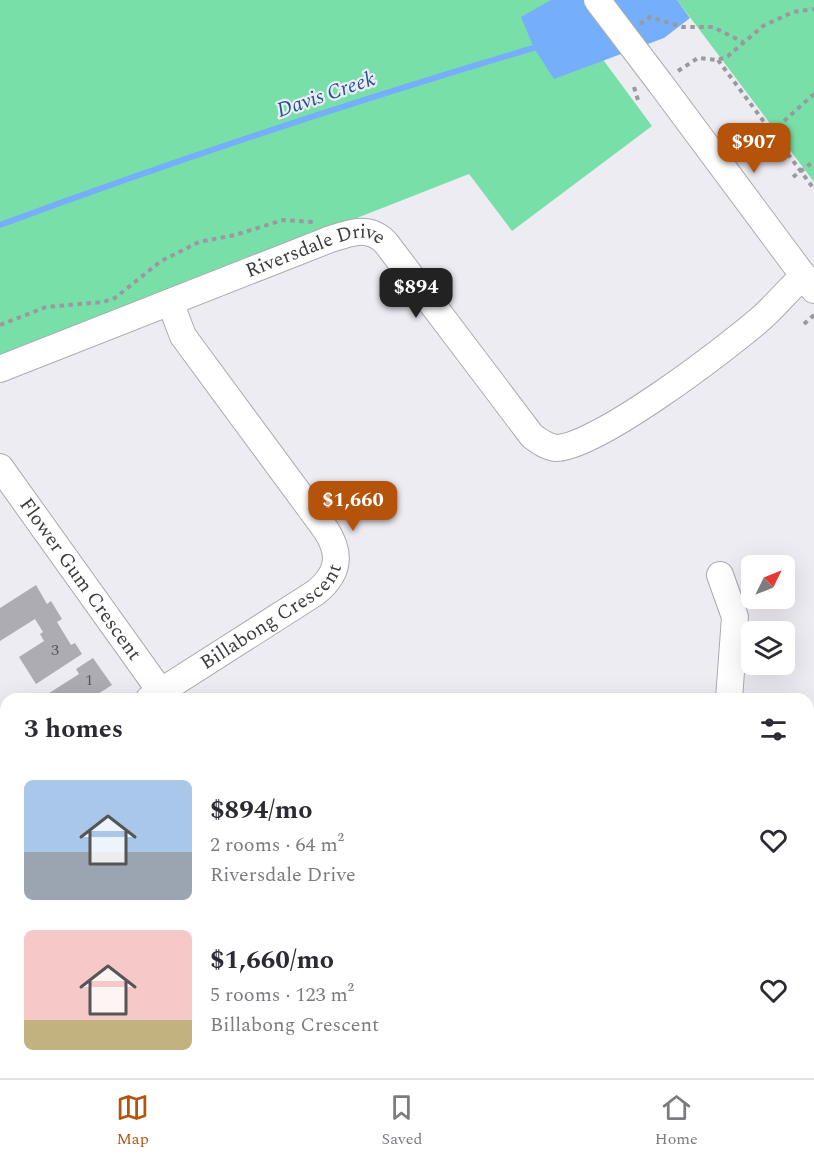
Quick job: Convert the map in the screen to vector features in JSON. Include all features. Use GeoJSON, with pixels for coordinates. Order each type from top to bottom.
{"type":"FeatureCollection","features":[{"type":"Feature","properties":{"kind":"street"},"geometry":{"type":"LineString","coordinates":[[597,0],[667,79],[811,287]]}},
{"type":"Feature","properties":{"kind":"street","name":"Riversdale Drive"},"geometry":{"type":"LineString","coordinates":[[0,369],[352,232],[362,231],[376,234],[396,255],[526,429],[539,442],[558,448],[576,444],[639,410],[759,320],[811,287]]}},
{"type":"Feature","properties":{"kind":"street","name":"Billabong Crescent"},"geometry":{"type":"LineString","coordinates":[[158,693],[323,586],[334,574],[338,558],[333,540],[188,343],[170,302]]}},
{"type":"Feature","properties":{"kind":"street","name":"Flower Gum Crescent"},"geometry":{"type":"LineString","coordinates":[[0,467],[154,693]]}},
{"type":"Feature","properties":{"kind":"street"},"geometry":{"type":"LineString","coordinates":[[720,575],[735,617],[729,693]]}},
{"type":"Feature","properties":{"kind":"path"},"geometry":{"type":"LineString","coordinates":[[667,79],[698,58],[718,60],[728,56],[743,42],[773,21],[793,12],[814,9]]}},
{"type":"Feature","properties":{"kind":"path"},"geometry":{"type":"LineString","coordinates":[[633,28],[650,17],[683,27],[712,27],[743,42]]}},
{"type":"Feature","properties":{"kind":"path"},"geometry":{"type":"LineString","coordinates":[[718,60],[814,189]]}},
{"type":"Feature","properties":{"kind":"path"},"geometry":{"type":"LineString","coordinates":[[764,139],[814,94]]}},
{"type":"Feature","properties":{"kind":"path"},"geometry":{"type":"LineString","coordinates":[[793,177],[814,161]]}},
{"type":"Feature","properties":{"kind":"path"},"geometry":{"type":"LineString","coordinates":[[0,325],[46,307],[104,302],[115,298],[161,261],[200,242],[235,235],[283,220],[320,223]]}},
{"type":"Feature","properties":{"kind":"path"},"geometry":{"type":"LineString","coordinates":[[804,324],[814,315]]}},
{"type":"Feature","properties":{"kind":"green space"},"geometry":{"type":"Polygon","coordinates":[[[0,0],[559,0],[652,126],[512,231],[469,174],[0,358],[0,0]]]}},
{"type":"Feature","properties":{"kind":"green space"},"geometry":{"type":"Polygon","coordinates":[[[677,0],[814,0],[814,182],[677,0]]]}},
{"type":"Feature","properties":{"kind":"water"},"geometry":{"type":"Polygon","coordinates":[[[551,0],[677,0],[690,18],[664,38],[554,79],[534,48],[521,17],[551,0]]]}},
{"type":"Feature","properties":{"kind":"building"},"geometry":{"type":"Polygon","coordinates":[[[36,585],[47,604],[51,601],[62,619],[57,622],[71,645],[75,643],[82,654],[36,684],[19,657],[44,641],[40,634],[43,632],[35,619],[0,641],[0,608],[36,585]]]}},
{"type":"Feature","properties":{"kind":"building"},"geometry":{"type":"Polygon","coordinates":[[[93,658],[112,685],[99,693],[49,693],[79,674],[76,669],[93,658]]]}},
{"type":"Feature","properties":{"kind":"waterway","name":"Davis Creek"},"geometry":{"type":"LineString","coordinates":[[0,225],[268,131],[540,46]]}}]}
